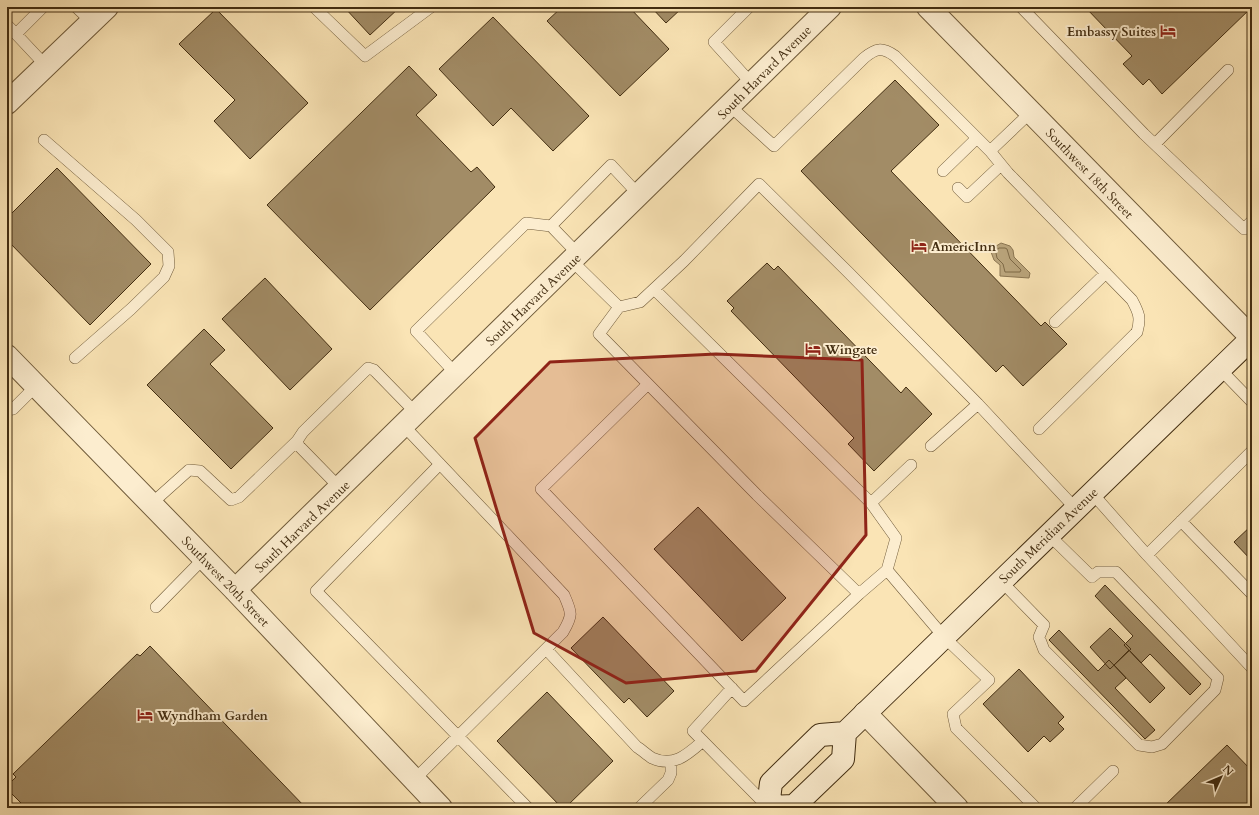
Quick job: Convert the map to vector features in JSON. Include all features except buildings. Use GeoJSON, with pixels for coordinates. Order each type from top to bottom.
{"type":"FeatureCollection","features":[{"type":"Feature","properties":{"kind":"street"},"geometry":{"type":"LineString","coordinates":[[7,103],[107,7]]}},
{"type":"Feature","properties":{"kind":"street","name":"South Harvard Avenue"},"geometry":{"type":"LineString","coordinates":[[235,590],[830,7]]}},
{"type":"Feature","properties":{"kind":"street","name":"Southwest 18th Street"},"geometry":{"type":"LineString","coordinates":[[928,7],[1252,338]]}},
{"type":"Feature","properties":{"kind":"street","name":"South Meridian Avenue"},"geometry":{"type":"LineString","coordinates":[[845,733],[1252,338]]}},
{"type":"Feature","properties":{"kind":"street","name":"Southwest 20th Street"},"geometry":{"type":"LineString","coordinates":[[7,356],[235,590],[441,808]]}},
{"type":"Feature","properties":{"kind":"street"},"geometry":{"type":"LineString","coordinates":[[865,713],[957,808]]}},
{"type":"Feature","properties":{"kind":"street"},"geometry":{"type":"LineString","coordinates":[[845,733],[842,759],[794,806],[768,808],[771,783],[820,735],[845,733]]}},
{"type":"Feature","properties":{"kind":"lane"},"geometry":{"type":"LineString","coordinates":[[16,34],[43,7]]}},
{"type":"Feature","properties":{"kind":"lane"},"geometry":{"type":"LineString","coordinates":[[76,7],[92,22]]}},
{"type":"Feature","properties":{"kind":"lane"},"geometry":{"type":"LineString","coordinates":[[314,7],[365,56],[431,7]]}},
{"type":"Feature","properties":{"kind":"lane"},"geometry":{"type":"LineString","coordinates":[[750,7],[714,42],[752,84]]}},
{"type":"Feature","properties":{"kind":"lane"},"geometry":{"type":"LineString","coordinates":[[1021,7],[1155,144],[1244,229],[1252,221]]}},
{"type":"Feature","properties":{"kind":"lane"},"geometry":{"type":"LineString","coordinates":[[7,25],[46,66]]}},
{"type":"Feature","properties":{"kind":"lane"},"geometry":{"type":"LineString","coordinates":[[730,106],[774,146],[864,58],[873,50],[880,49],[895,56],[990,151],[1001,165],[1132,300],[1138,312],[1140,323],[1137,332],[1039,429]]}},
{"type":"Feature","properties":{"kind":"lane"},"geometry":{"type":"LineString","coordinates":[[1155,144],[1228,70]]}},
{"type":"Feature","properties":{"kind":"lane"},"geometry":{"type":"LineString","coordinates":[[990,151],[1031,112]]}},
{"type":"Feature","properties":{"kind":"lane"},"geometry":{"type":"LineString","coordinates":[[943,171],[977,138]]}},
{"type":"Feature","properties":{"kind":"lane"},"geometry":{"type":"LineString","coordinates":[[44,140],[136,220],[168,252],[170,266],[164,277],[131,309],[75,358]]}},
{"type":"Feature","properties":{"kind":"lane"},"geometry":{"type":"LineString","coordinates":[[551,226],[611,165],[639,195]]}},
{"type":"Feature","properties":{"kind":"lane"},"geometry":{"type":"LineString","coordinates":[[958,188],[967,197],[1001,165]]}},
{"type":"Feature","properties":{"kind":"lane"},"geometry":{"type":"LineString","coordinates":[[859,594],[757,495],[599,334],[620,307],[640,302],[654,290],[759,184],[978,404],[1076,509]]}},
{"type":"Feature","properties":{"kind":"lane"},"geometry":{"type":"LineString","coordinates":[[456,374],[416,332],[526,223],[551,226],[575,258],[620,307]]}},
{"type":"Feature","properties":{"kind":"lane"},"geometry":{"type":"LineString","coordinates":[[1055,322],[1106,273]]}},
{"type":"Feature","properties":{"kind":"lane"},"geometry":{"type":"LineString","coordinates":[[648,384],[541,489],[744,701],[859,594],[887,570],[896,538],[870,503],[654,290]]}},
{"type":"Feature","properties":{"kind":"lane"},"geometry":{"type":"LineString","coordinates":[[151,504],[189,470],[200,471],[231,500],[239,497],[297,441],[303,432],[368,368],[374,370],[410,419],[440,464],[564,595],[570,608],[571,620],[563,632],[414,780]]}},
{"type":"Feature","properties":{"kind":"lane"},"geometry":{"type":"LineString","coordinates":[[1220,369],[1252,402]]}},
{"type":"Feature","properties":{"kind":"lane"},"geometry":{"type":"LineString","coordinates":[[7,410],[13,410],[36,386]]}},
{"type":"Feature","properties":{"kind":"lane"},"geometry":{"type":"LineString","coordinates":[[931,446],[978,404]]}},
{"type":"Feature","properties":{"kind":"lane"},"geometry":{"type":"LineString","coordinates":[[297,441],[299,446],[340,488]]}},
{"type":"Feature","properties":{"kind":"lane"},"geometry":{"type":"LineString","coordinates":[[1147,555],[1252,451]]}},
{"type":"Feature","properties":{"kind":"lane"},"geometry":{"type":"LineString","coordinates":[[440,464],[316,591],[528,808]]}},
{"type":"Feature","properties":{"kind":"lane"},"geometry":{"type":"LineString","coordinates":[[870,503],[911,465]]}},
{"type":"Feature","properties":{"kind":"lane"},"geometry":{"type":"LineString","coordinates":[[1092,494],[1252,668]]}},
{"type":"Feature","properties":{"kind":"lane"},"geometry":{"type":"LineString","coordinates":[[1181,521],[1252,594]]}},
{"type":"Feature","properties":{"kind":"lane"},"geometry":{"type":"LineString","coordinates":[[1001,581],[1044,624],[1039,637],[1044,650],[1139,745],[1152,747],[1162,744],[1214,690],[1218,678],[1116,572],[1098,572],[1092,578],[1050,535]]}},
{"type":"Feature","properties":{"kind":"lane"},"geometry":{"type":"LineString","coordinates":[[156,606],[204,558]]}},
{"type":"Feature","properties":{"kind":"lane"},"geometry":{"type":"LineString","coordinates":[[887,570],[944,637],[989,680],[953,714],[956,728],[1036,808]]}},
{"type":"Feature","properties":{"kind":"lane"},"geometry":{"type":"LineString","coordinates":[[546,650],[637,747],[653,758],[666,762],[680,759],[691,752],[703,741]]}},
{"type":"Feature","properties":{"kind":"lane"},"geometry":{"type":"LineString","coordinates":[[732,688],[693,731],[768,808]]}},
{"type":"Feature","properties":{"kind":"lane"},"geometry":{"type":"LineString","coordinates":[[639,808],[668,780],[671,773],[671,761]]}},
{"type":"Feature","properties":{"kind":"lane"},"geometry":{"type":"LineString","coordinates":[[1075,808],[1113,771]]}},
{"type":"Feature","properties":{"kind":"highlighted area"},"geometry":{"type":"Polygon","coordinates":[[[716,354],[862,360],[866,535],[756,671],[626,683],[534,633],[475,438],[550,362],[716,354]]]}},
{"type":"Feature","properties":{"kind":"water"},"geometry":{"type":"Polygon","coordinates":[[[1001,243],[1010,246],[1013,250],[1014,257],[1030,273],[1029,278],[1000,276],[1000,265],[994,260],[991,252],[993,248],[1001,243]]]}},
{"type":"Feature","properties":{"kind":"place","name":"Embassy Suites"},"geometry":{"type":"Point","coordinates":[1168,31]}},
{"type":"Feature","properties":{"kind":"place","name":"AmericInn"},"geometry":{"type":"Point","coordinates":[919,246]}},
{"type":"Feature","properties":{"kind":"place","name":"Wingate"},"geometry":{"type":"Point","coordinates":[813,349]}},
{"type":"Feature","properties":{"kind":"place","name":"Wyndham Garden"},"geometry":{"type":"Point","coordinates":[145,715]}}]}
